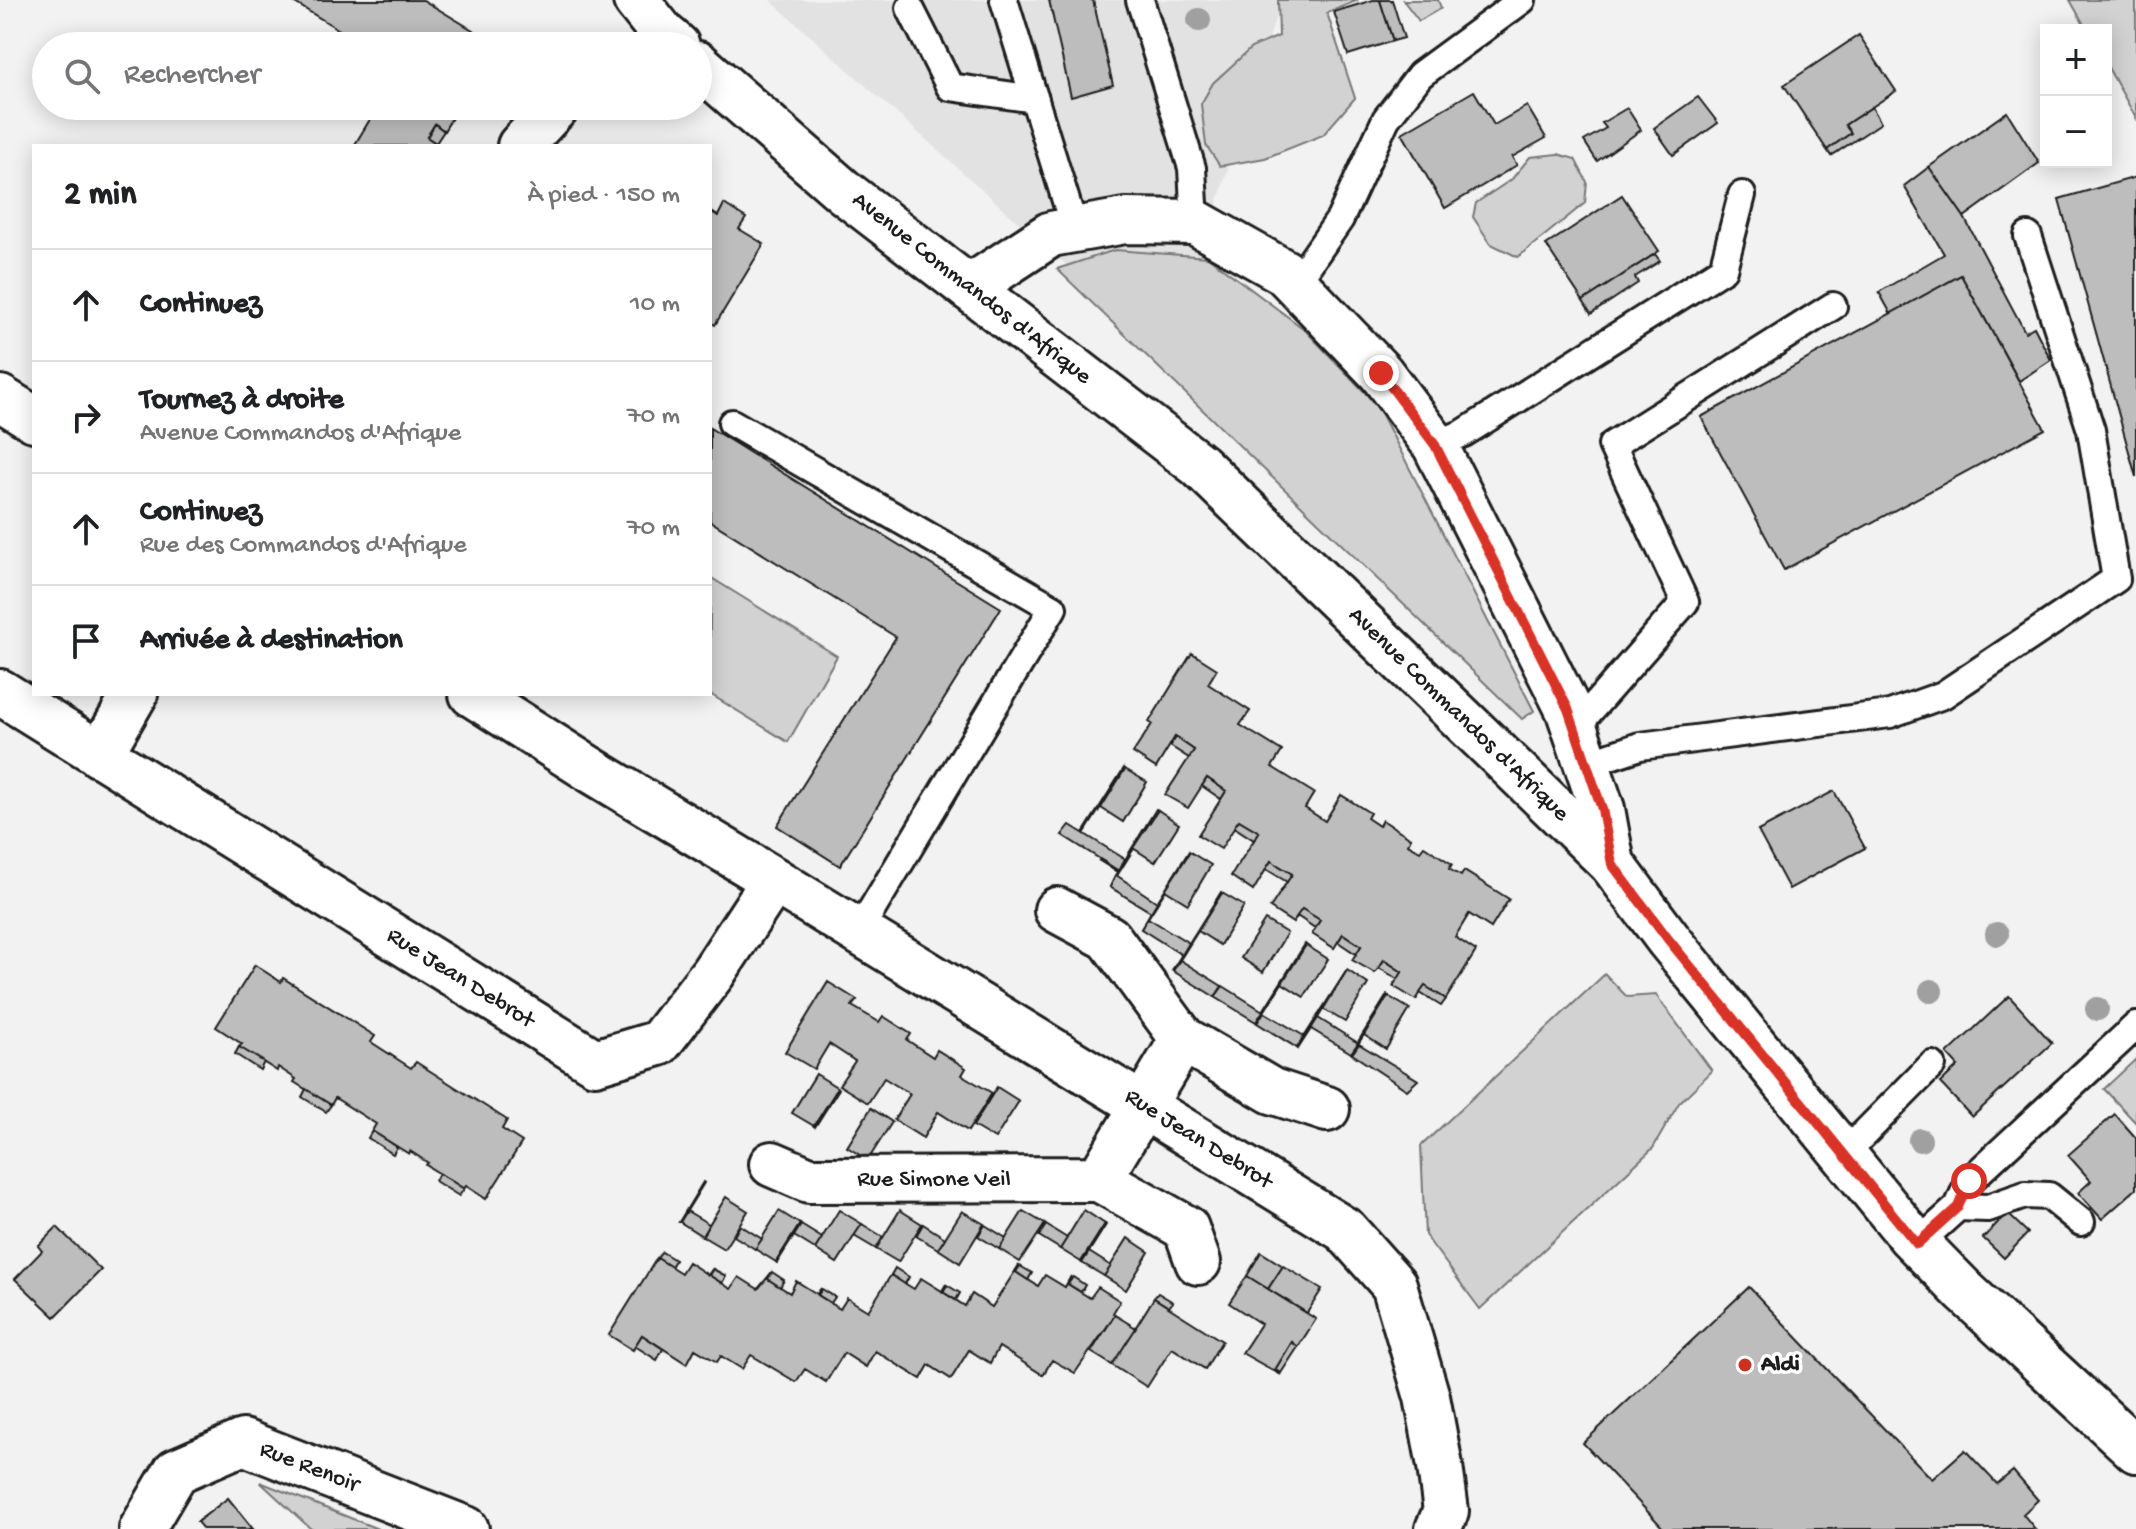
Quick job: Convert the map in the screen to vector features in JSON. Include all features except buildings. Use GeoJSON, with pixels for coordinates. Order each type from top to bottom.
{"type":"FeatureCollection","features":[{"type":"Feature","properties":{"kind":"street"},"geometry":{"type":"LineString","coordinates":[[636,0],[654,32]]}},
{"type":"Feature","properties":{"kind":"street","name":"Avenue Commandos d'Afrique"},"geometry":{"type":"LineString","coordinates":[[712,76],[843,191],[1199,465],[1612,864],[1668,939],[1917,1244],[2136,1450]]}},
{"type":"Feature","properties":{"kind":"street"},"geometry":{"type":"LineString","coordinates":[[522,144],[544,120]]}},
{"type":"Feature","properties":{"kind":"street"},"geometry":{"type":"LineString","coordinates":[[969,288],[1051,234],[1125,221],[1195,222],[1284,272],[1381,373],[1435,445],[1568,709],[1602,809],[1612,864]]}},
{"type":"Feature","properties":{"kind":"street"},"geometry":{"type":"LineString","coordinates":[[0,398],[32,418]]}},
{"type":"Feature","properties":{"kind":"street","name":"Rue Jean Debrot"},"geometry":{"type":"LineString","coordinates":[[0,692],[595,1062],[659,1043],[713,973],[774,880]]}},
{"type":"Feature","properties":{"kind":"street"},"geometry":{"type":"LineString","coordinates":[[100,755],[134,696]]}},
{"type":"Feature","properties":{"kind":"street","name":"Rue Jean Debrot"},"geometry":{"type":"LineString","coordinates":[[475,696],[591,770],[1345,1230],[1394,1285],[1427,1397],[1440,1466],[1446,1511],[1438,1529]]}},
{"type":"Feature","properties":{"kind":"street"},"geometry":{"type":"LineString","coordinates":[[1057,910],[1109,938],[1183,1039],[1272,1091],[1327,1109]]}},
{"type":"Feature","properties":{"kind":"street"},"geometry":{"type":"LineString","coordinates":[[1099,1179],[1183,1039]]}},
{"type":"Feature","properties":{"kind":"street","name":"Rue Simone Veil"},"geometry":{"type":"LineString","coordinates":[[772,1164],[809,1180],[1099,1179],[1186,1228],[1198,1262]]}},
{"type":"Feature","properties":{"kind":"street","name":"Rue Renoir"},"geometry":{"type":"LineString","coordinates":[[142,1529],[176,1471],[243,1442],[466,1529]]}},
{"type":"Feature","properties":{"kind":"lane"},"geometry":{"type":"LineString","coordinates":[[1004,0],[1075,230]]}},
{"type":"Feature","properties":{"kind":"lane"},"geometry":{"type":"LineString","coordinates":[[1140,0],[1192,168],[1195,222]]}},
{"type":"Feature","properties":{"kind":"lane"},"geometry":{"type":"LineString","coordinates":[[1295,284],[1340,219],[1386,119],[1420,75],[1522,0]]}},
{"type":"Feature","properties":{"kind":"lane"},"geometry":{"type":"LineString","coordinates":[[910,8],[950,87],[1035,99]]}},
{"type":"Feature","properties":{"kind":"lane"},"geometry":{"type":"LineString","coordinates":[[1435,445],[1464,433],[1723,269],[1742,195]]}},
{"type":"Feature","properties":{"kind":"lane"},"geometry":{"type":"LineString","coordinates":[[1580,747],[1640,746],[1890,714],[1943,695],[2116,579],[2091,430],[2028,236]]}},
{"type":"Feature","properties":{"kind":"lane"},"geometry":{"type":"LineString","coordinates":[[1580,747],[1685,602],[1612,445],[1833,306]]}},
{"type":"Feature","properties":{"kind":"lane"},"geometry":{"type":"LineString","coordinates":[[732,423],[1053,608],[859,931]]}},
{"type":"Feature","properties":{"kind":"lane"},"geometry":{"type":"LineString","coordinates":[[1917,1244],[1958,1207],[1969,1181],[2136,1026]]}},
{"type":"Feature","properties":{"kind":"lane"},"geometry":{"type":"LineString","coordinates":[[1843,1155],[1932,1065]]}},
{"type":"Feature","properties":{"kind":"lane"},"geometry":{"type":"LineString","coordinates":[[1958,1207],[1988,1208],[2025,1195],[2049,1196],[2081,1222]]}},
{"type":"Feature","properties":{"kind":"shaded area"},"geometry":{"type":"Polygon","coordinates":[[[770,0],[1281,0],[1169,357],[770,0]]]}},
{"type":"Feature","properties":{"kind":"shaded area"},"geometry":{"type":"Polygon","coordinates":[[[1278,0],[1358,0],[1327,13],[1355,98],[1323,135],[1265,158],[1220,166],[1206,145],[1201,104],[1213,83],[1251,48],[1279,36],[1278,0]]]}},
{"type":"Feature","properties":{"kind":"shaded area"},"geometry":{"type":"Polygon","coordinates":[[[1403,0],[1438,0],[1441,8],[1419,21],[1403,0]]]}},
{"type":"Feature","properties":{"kind":"shaded area"},"geometry":{"type":"Polygon","coordinates":[[[2070,0],[2136,0],[2136,118],[2112,75],[2112,24],[2084,24],[2070,0]]]}},
{"type":"Feature","properties":{"kind":"shaded area"},"geometry":{"type":"Polygon","coordinates":[[[1558,154],[1575,159],[1587,182],[1585,203],[1518,257],[1491,244],[1473,217],[1476,203],[1512,179],[1530,157],[1558,154]]]}},
{"type":"Feature","properties":{"kind":"shaded area"},"geometry":{"type":"Polygon","coordinates":[[[1115,250],[1208,257],[1304,329],[1377,405],[1534,711],[1522,719],[1057,269],[1115,250]]]}},
{"type":"Feature","properties":{"kind":"shaded area"},"geometry":{"type":"Polygon","coordinates":[[[712,578],[837,656],[788,742],[712,695],[712,578]]]}},
{"type":"Feature","properties":{"kind":"shaded area"},"geometry":{"type":"Polygon","coordinates":[[[1605,974],[1627,997],[1656,995],[1712,1071],[1679,1103],[1653,1148],[1480,1309],[1425,1235],[1421,1146],[1605,974]]]}},
{"type":"Feature","properties":{"kind":"shaded area"},"geometry":{"type":"Polygon","coordinates":[[[2136,1059],[2136,1123],[2104,1089],[2136,1059]]]}},
{"type":"Feature","properties":{"kind":"shaded area"},"geometry":{"type":"Polygon","coordinates":[[[260,1482],[378,1529],[311,1529],[260,1482]]]}},
{"type":"Feature","properties":{"kind":"place","name":"Aldi"},"geometry":{"type":"Point","coordinates":[1745,1365]}},
{"type":"Feature","properties":{"kind":"route"},"geometry":{"type":"LineString","coordinates":[[1381,373],[1435,445],[1568,709],[1602,809],[1612,864],[1668,939],[1917,1244],[1958,1207],[1969,1181]]}}]}
